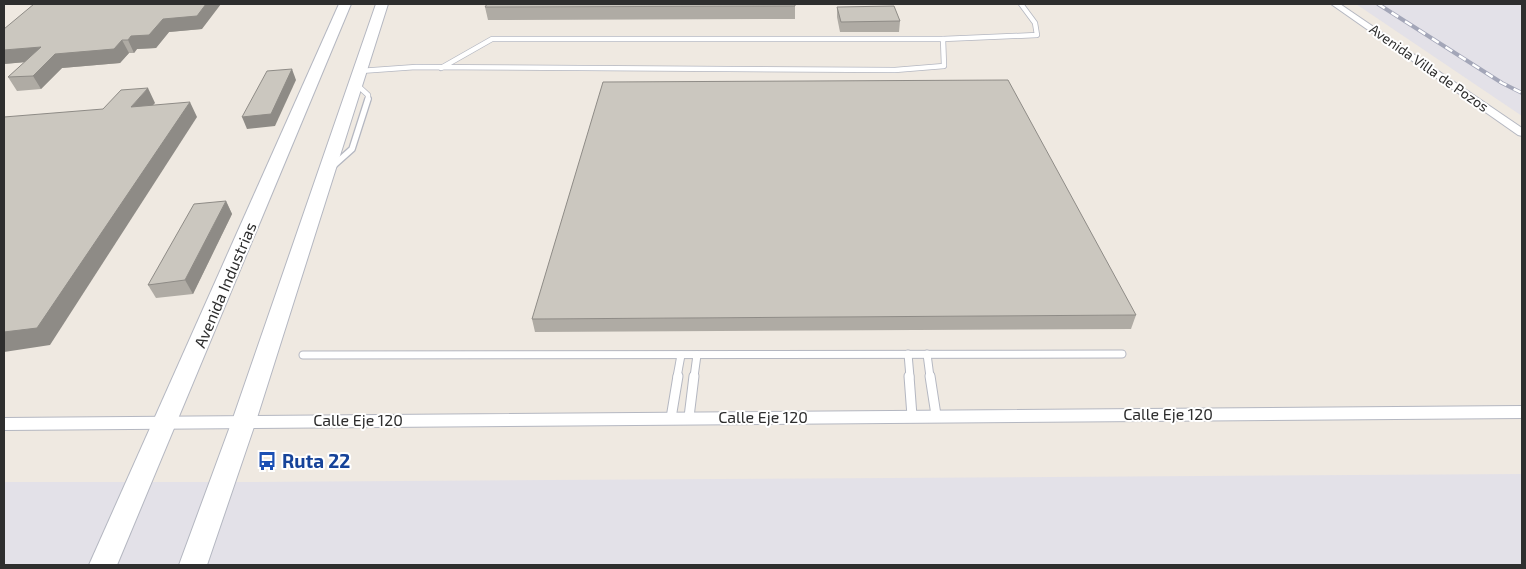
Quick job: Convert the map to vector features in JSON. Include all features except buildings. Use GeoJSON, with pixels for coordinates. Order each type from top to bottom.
{"type":"FeatureCollection","features":[{"type":"Feature","properties":{"kind":"main road","name":"Avenida Industrias"},"geometry":{"type":"LineString","coordinates":[[103,565],[345,4]]}},
{"type":"Feature","properties":{"kind":"main road"},"geometry":{"type":"LineString","coordinates":[[193,565],[244,421],[382,4]]}},
{"type":"Feature","properties":{"kind":"street","name":"Avenida Villa de Pozos"},"geometry":{"type":"LineString","coordinates":[[1335,4],[1522,133]]}},
{"type":"Feature","properties":{"kind":"street","name":"Calle Eje 120"},"geometry":{"type":"LineString","coordinates":[[4,424],[936,415],[1522,412]]}},
{"type":"Feature","properties":{"kind":"lane"},"geometry":{"type":"LineString","coordinates":[[441,68],[492,40],[943,39],[1037,36],[1036,24],[1021,4]]}},
{"type":"Feature","properties":{"kind":"lane"},"geometry":{"type":"LineString","coordinates":[[358,78],[441,68],[895,70],[944,66],[943,39]]}},
{"type":"Feature","properties":{"kind":"lane"},"geometry":{"type":"LineString","coordinates":[[908,354],[912,416]]}},
{"type":"Feature","properties":{"kind":"lane"},"geometry":{"type":"LineString","coordinates":[[927,354],[936,415]]}},
{"type":"Feature","properties":{"kind":"lane"},"geometry":{"type":"LineString","coordinates":[[303,355],[1122,354]]}},
{"type":"Feature","properties":{"kind":"lane"},"geometry":{"type":"LineString","coordinates":[[689,417],[697,355]]}},
{"type":"Feature","properties":{"kind":"lane"},"geometry":{"type":"LineString","coordinates":[[671,418],[681,356]]}},
{"type":"Feature","properties":{"kind":"shaded area"},"geometry":{"type":"Polygon","coordinates":[[[1356,4],[1522,4],[1522,116],[1356,4]]]}},
{"type":"Feature","properties":{"kind":"shaded area"},"geometry":{"type":"Polygon","coordinates":[[[1522,474],[1522,565],[4,565],[4,482],[1522,474]]]}},
{"type":"Feature","properties":{"kind":"railway"},"geometry":{"type":"LineString","coordinates":[[1378,4],[1502,83],[1522,93]]}},
{"type":"Feature","properties":{"kind":"place","name":"Ruta 22"},"geometry":{"type":"Point","coordinates":[267,461]}}]}
